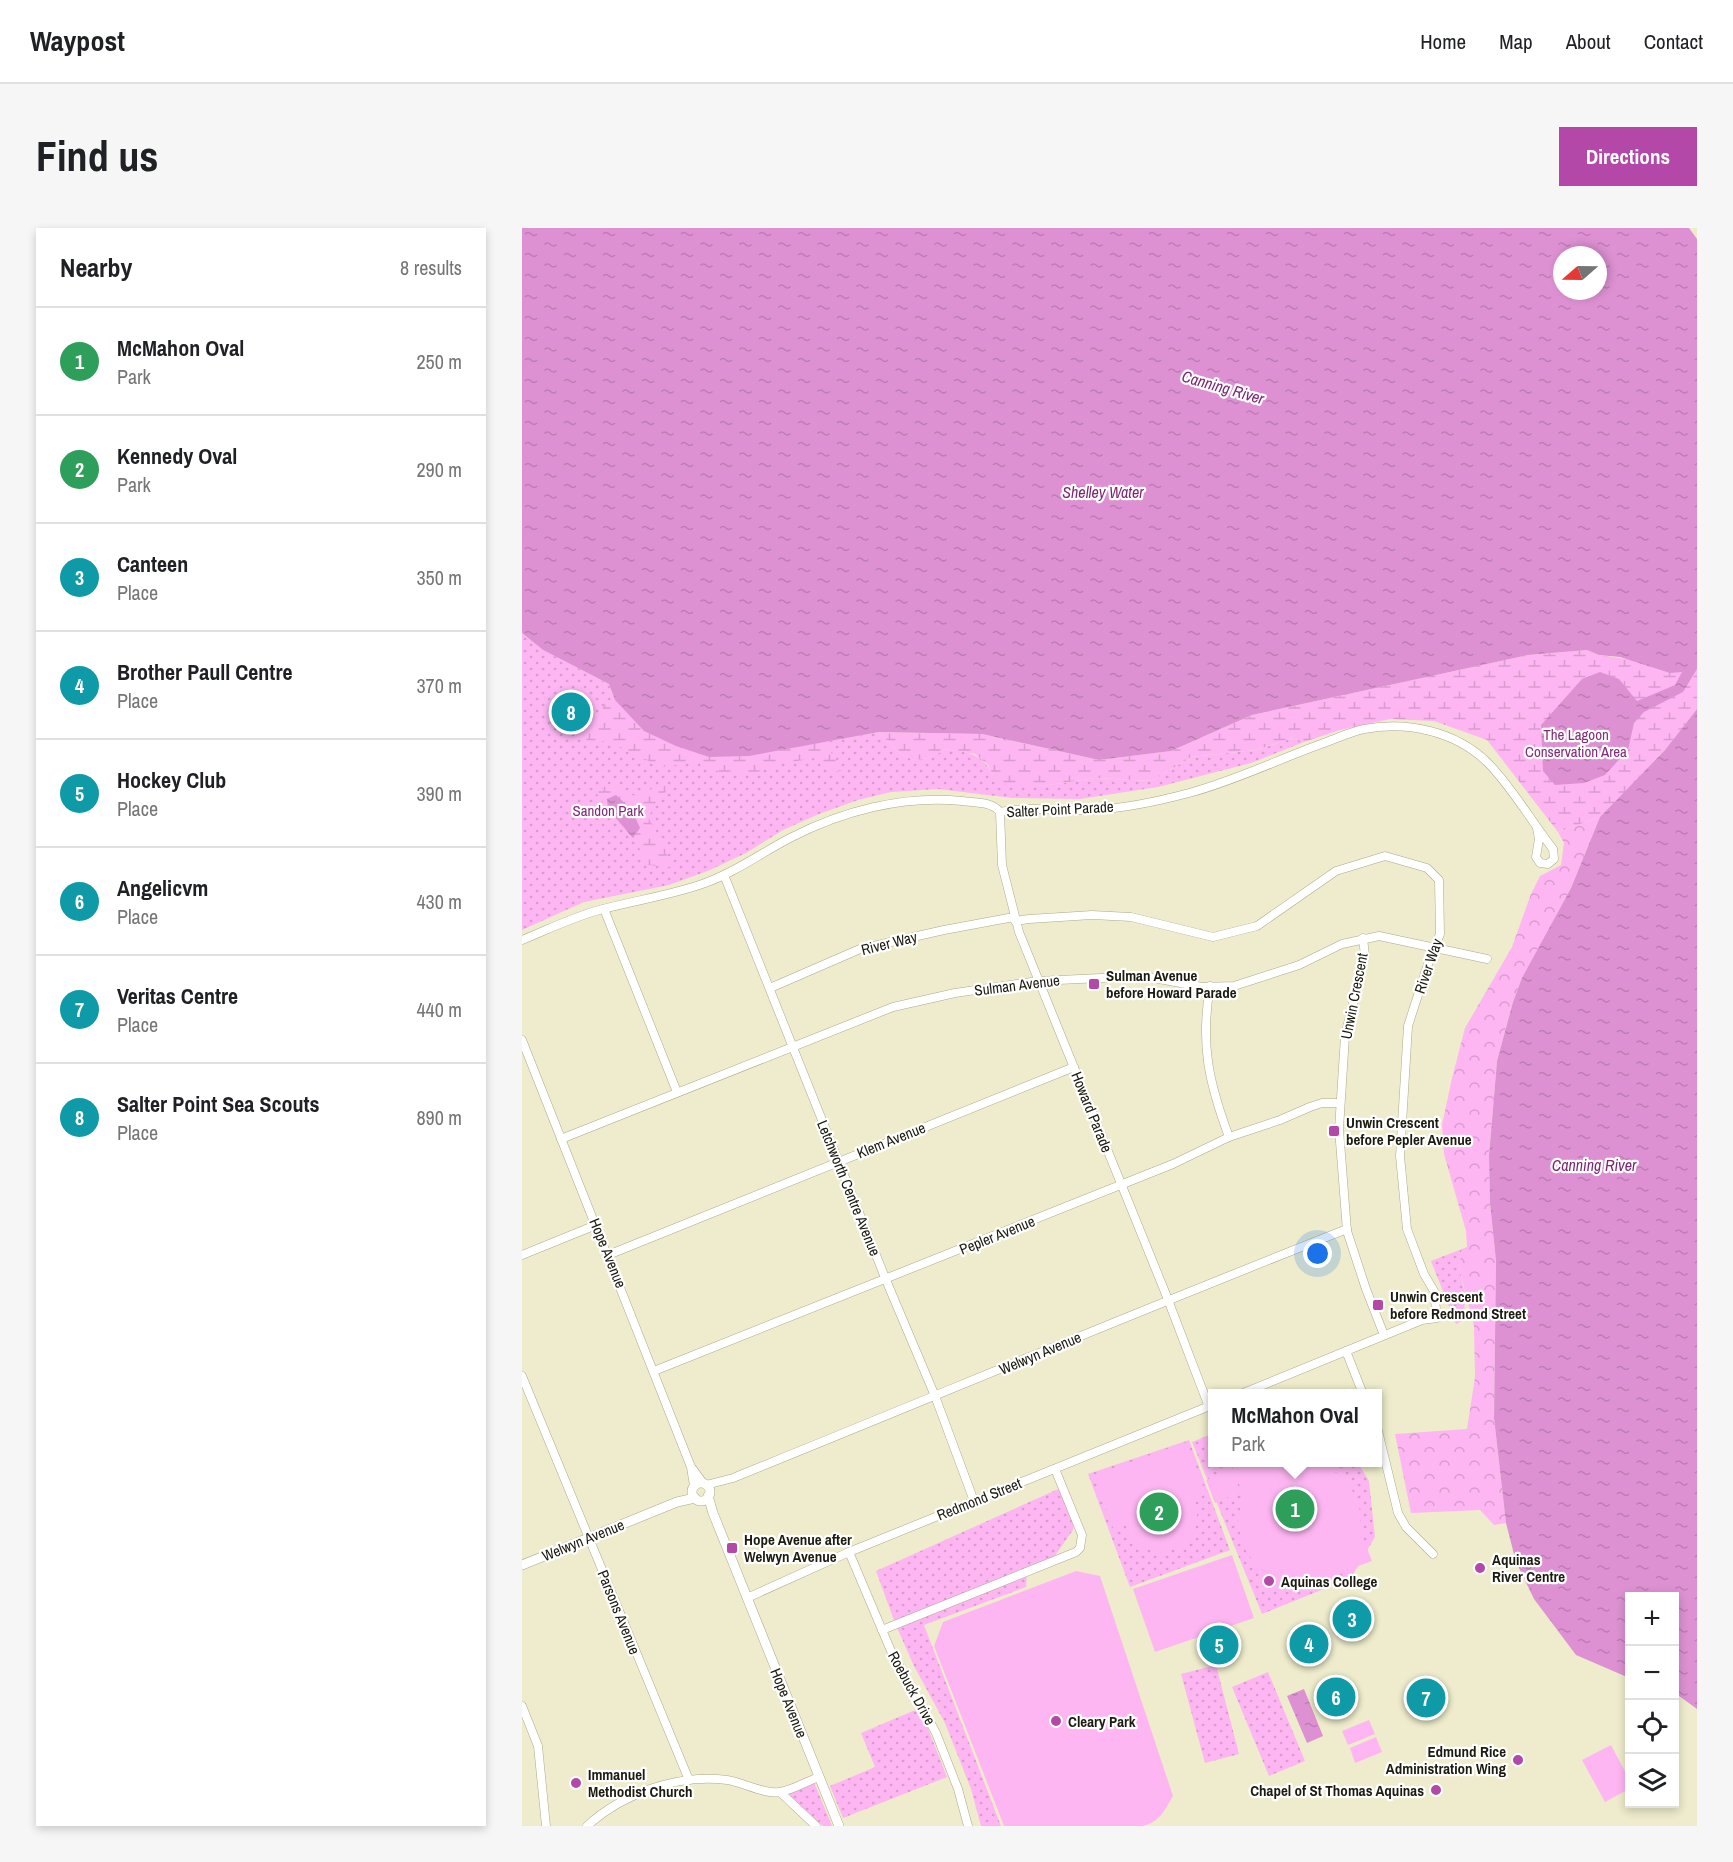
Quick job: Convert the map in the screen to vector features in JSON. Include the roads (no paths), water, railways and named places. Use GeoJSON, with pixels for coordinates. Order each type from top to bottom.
{"type":"FeatureCollection","features":[{"type":"Feature","properties":{"kind":"street","name":"Salter Point Parade"},"geometry":{"type":"LineString","coordinates":[[522,940],[603,909],[670,895],[724,875],[799,834],[870,808],[914,801],[955,801],[991,805],[1000,812],[1019,809],[1097,810],[1149,802],[1191,792],[1364,729],[1407,727],[1447,736],[1486,761],[1537,828]]}},
{"type":"Feature","properties":{"kind":"street","name":"Howard Parade"},"geometry":{"type":"LineString","coordinates":[[1000,812],[1002,865],[1015,919],[1038,981],[1208,1399]]}},
{"type":"Feature","properties":{"kind":"street","name":"River Way"},"geometry":{"type":"LineString","coordinates":[[770,988],[860,949],[944,930],[1015,919],[1092,915],[1131,917],[1216,936],[1257,926],[1336,871],[1385,856],[1427,868],[1439,880],[1441,928],[1408,1026],[1400,1156],[1407,1229],[1424,1274],[1434,1291],[1437,1317],[1422,1320],[1384,1335]]}},
{"type":"Feature","properties":{"kind":"street","name":"Letchworth Centre Avenue"},"geometry":{"type":"LineString","coordinates":[[724,875],[886,1280],[935,1396],[974,1501]]}},
{"type":"Feature","properties":{"kind":"street"},"geometry":{"type":"LineString","coordinates":[[603,909],[677,1092]]}},
{"type":"Feature","properties":{"kind":"street","name":"Sulman Avenue"},"geometry":{"type":"LineString","coordinates":[[561,1139],[893,1007],[955,993],[1038,981],[1143,976],[1202,987],[1234,986],[1299,965],[1335,946],[1363,938],[1385,936],[1487,959]]}},
{"type":"Feature","properties":{"kind":"street","name":"Unwin Crescent"},"geometry":{"type":"LineString","coordinates":[[1363,938],[1365,956],[1346,1029],[1339,1130],[1347,1228],[1366,1289],[1384,1335]]}},
{"type":"Feature","properties":{"kind":"street"},"geometry":{"type":"LineString","coordinates":[[1210,986],[1206,1008],[1205,1047],[1215,1098],[1229,1137]]}},
{"type":"Feature","properties":{"kind":"street","name":"Hope Avenue"},"geometry":{"type":"LineString","coordinates":[[522,1040],[701,1491],[713,1513],[839,1826]]}},
{"type":"Feature","properties":{"kind":"street","name":"Klem Avenue"},"geometry":{"type":"LineString","coordinates":[[608,1255],[1074,1067]]}},
{"type":"Feature","properties":{"kind":"street","name":"Pepler Avenue"},"geometry":{"type":"LineString","coordinates":[[654,1371],[1173,1164],[1229,1137],[1280,1120],[1316,1104],[1340,1103]]}},
{"type":"Feature","properties":{"kind":"street"},"geometry":{"type":"LineString","coordinates":[[522,1256],[596,1225]]}},
{"type":"Feature","properties":{"kind":"street","name":"Welwyn Avenue"},"geometry":{"type":"LineString","coordinates":[[522,1565],[1168,1299],[1347,1228]]}},
{"type":"Feature","properties":{"kind":"street"},"geometry":{"type":"LineString","coordinates":[[1253,1389],[1384,1335]]}},
{"type":"Feature","properties":{"kind":"street"},"geometry":{"type":"LineString","coordinates":[[1346,1351],[1361,1389]]}},
{"type":"Feature","properties":{"kind":"street","name":"Parsons Avenue"},"geometry":{"type":"LineString","coordinates":[[522,1377],[689,1780]]}},
{"type":"Feature","properties":{"kind":"street","name":"Redmond Street"},"geometry":{"type":"LineString","coordinates":[[747,1598],[849,1552],[1208,1407]]}},
{"type":"Feature","properties":{"kind":"street"},"geometry":{"type":"LineString","coordinates":[[1382,1450],[1401,1520],[1411,1534],[1432,1554]]}},
{"type":"Feature","properties":{"kind":"street"},"geometry":{"type":"LineString","coordinates":[[882,1630],[1076,1552],[1080,1548],[1082,1536],[1055,1469]]}},
{"type":"Feature","properties":{"kind":"street","name":"Roebuck Drive"},"geometry":{"type":"LineString","coordinates":[[849,1552],[901,1671],[930,1720],[958,1789],[968,1826]]}},
{"type":"Feature","properties":{"kind":"street"},"geometry":{"type":"LineString","coordinates":[[522,1706],[538,1746],[546,1826]]}},
{"type":"Feature","properties":{"kind":"street"},"geometry":{"type":"LineString","coordinates":[[780,1792],[819,1777]]}},
{"type":"Feature","properties":{"kind":"street"},"geometry":{"type":"LineString","coordinates":[[587,1826],[629,1798],[657,1787],[689,1780],[726,1780],[780,1792],[816,1826]]}},
{"type":"Feature","properties":{"kind":"water","name":"Shelley Water"},"geometry":{"type":"Polygon","coordinates":[[[522,228],[1689,228],[1697,239],[1697,669],[1683,692],[1644,712],[1634,723],[1628,750],[1605,775],[1584,783],[1555,785],[1543,771],[1541,725],[1582,679],[1600,672],[1619,679],[1637,701],[1675,685],[1682,672],[1670,673],[1620,657],[1599,655],[1587,650],[1528,655],[1252,715],[1171,751],[1099,760],[982,734],[879,732],[749,756],[709,757],[676,746],[644,731],[615,700],[609,684],[543,650],[522,633],[522,228]]]}},
{"type":"Feature","properties":{"kind":"water","name":"Canning River"},"geometry":{"type":"Polygon","coordinates":[[[1697,709],[1697,1709],[1679,1696],[1679,1592],[1625,1592],[1625,1676],[1576,1655],[1534,1599],[1516,1562],[1506,1523],[1494,1418],[1496,1261],[1490,1203],[1489,1156],[1497,1061],[1522,978],[1571,888],[1600,817],[1665,750],[1697,709]]]}},
{"type":"Feature","properties":{"kind":"water"},"geometry":{"type":"Polygon","coordinates":[[[616,795],[632,810],[640,828],[633,838],[608,809],[607,799],[616,795]]]}},
{"type":"Feature","properties":{"kind":"water"},"geometry":{"type":"Polygon","coordinates":[[[1304,1689],[1323,1736],[1307,1743],[1287,1696],[1304,1689]]]}},
{"type":"Feature","properties":{"kind":"place","name":"Salter Point Sea Scouts"},"geometry":{"type":"Point","coordinates":[571,712]}},
{"type":"Feature","properties":{"kind":"place","name":"Sulman Avenue before Howard Parade"},"geometry":{"type":"Point","coordinates":[1094,984]}},
{"type":"Feature","properties":{"kind":"place","name":"Unwin Crescent before Pepler Avenue"},"geometry":{"type":"Point","coordinates":[1334,1131]}},
{"type":"Feature","properties":{"kind":"place","name":"Unwin Crescent before Redmond Street"},"geometry":{"type":"Point","coordinates":[1378,1305]}},
{"type":"Feature","properties":{"kind":"place","name":"McMahon Oval"},"geometry":{"type":"Point","coordinates":[1295,1509]}},
{"type":"Feature","properties":{"kind":"place","name":"Kennedy Oval"},"geometry":{"type":"Point","coordinates":[1159,1512]}},
{"type":"Feature","properties":{"kind":"place","name":"Hope Avenue after Welwyn Avenue"},"geometry":{"type":"Point","coordinates":[732,1548]}},
{"type":"Feature","properties":{"kind":"place","name":"Aquinas River Centre"},"geometry":{"type":"Point","coordinates":[1480,1568]}},
{"type":"Feature","properties":{"kind":"place","name":"Aquinas College"},"geometry":{"type":"Point","coordinates":[1269,1581]}},
{"type":"Feature","properties":{"kind":"place","name":"Canteen"},"geometry":{"type":"Point","coordinates":[1352,1619]}},
{"type":"Feature","properties":{"kind":"place","name":"Brother Paull Centre"},"geometry":{"type":"Point","coordinates":[1309,1644]}},
{"type":"Feature","properties":{"kind":"place","name":"Hockey Club"},"geometry":{"type":"Point","coordinates":[1219,1645]}},
{"type":"Feature","properties":{"kind":"place","name":"Angelicvm"},"geometry":{"type":"Point","coordinates":[1336,1697]}},
{"type":"Feature","properties":{"kind":"place","name":"Veritas Centre"},"geometry":{"type":"Point","coordinates":[1426,1698]}},
{"type":"Feature","properties":{"kind":"place","name":"Cleary Park"},"geometry":{"type":"Point","coordinates":[1056,1721]}},
{"type":"Feature","properties":{"kind":"place","name":"Edmund Rice Administration Wing"},"geometry":{"type":"Point","coordinates":[1518,1760]}},
{"type":"Feature","properties":{"kind":"place","name":"Immanuel Methodist Church"},"geometry":{"type":"Point","coordinates":[576,1783]}},
{"type":"Feature","properties":{"kind":"place","name":"Chapel of St Thomas Aquinas"},"geometry":{"type":"Point","coordinates":[1436,1790]}},
{"type":"Feature","properties":{"kind":"park label","name":"The Lagoon Conservation Area"},"geometry":{"type":"Point","coordinates":[1576,742]}},
{"type":"Feature","properties":{"kind":"park label","name":"Sandon Park"},"geometry":{"type":"Point","coordinates":[608,810]}}]}
